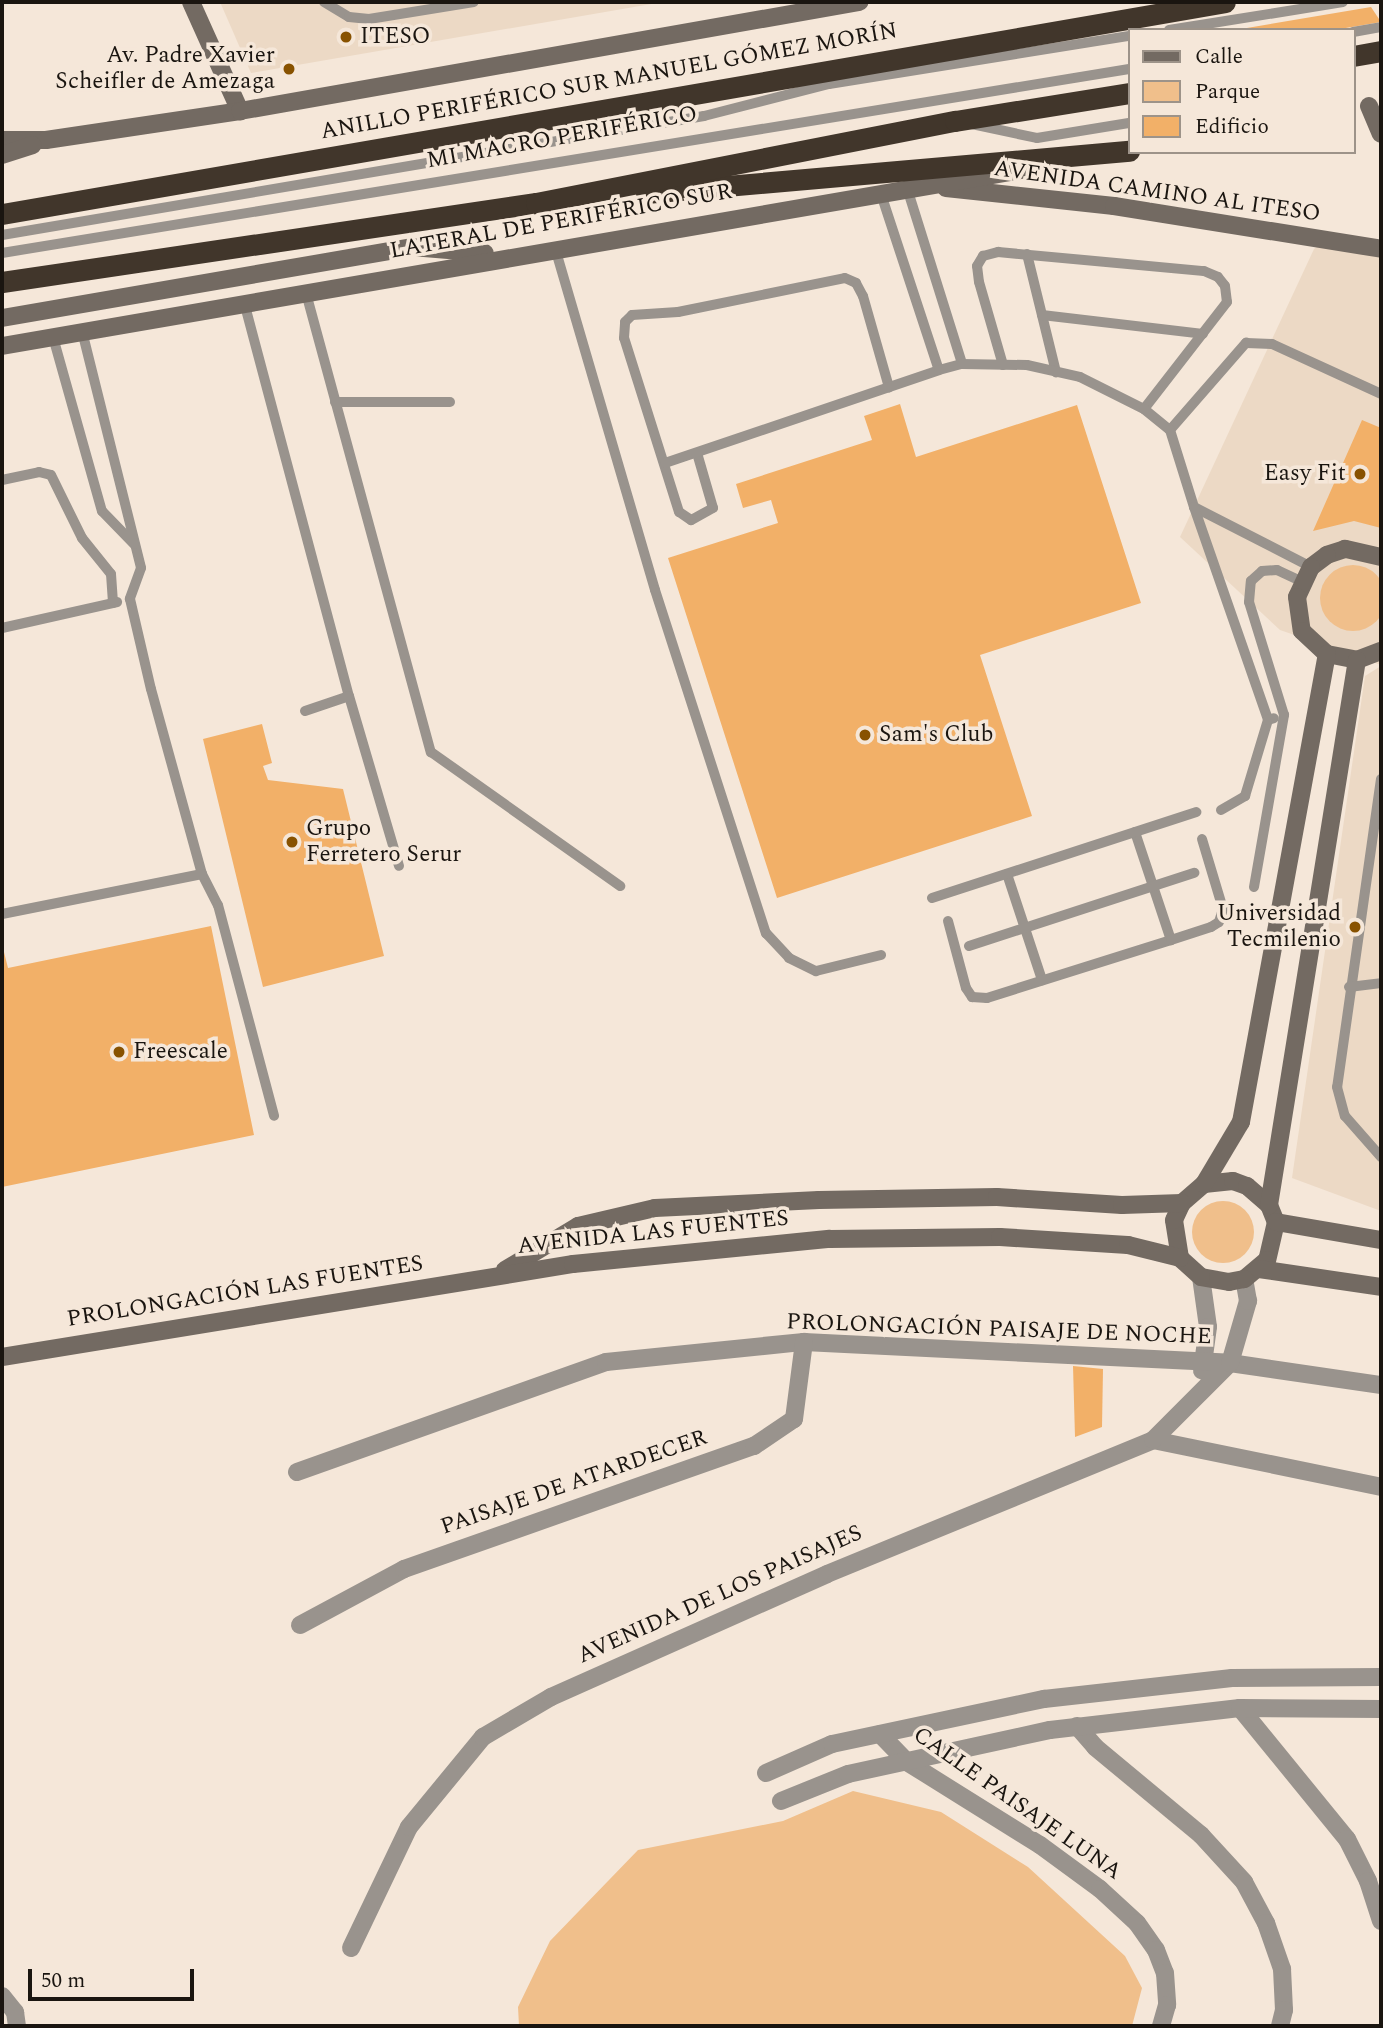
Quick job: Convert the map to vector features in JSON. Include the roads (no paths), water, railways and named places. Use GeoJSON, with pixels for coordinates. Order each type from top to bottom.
{"type":"FeatureCollection","features":[{"type":"Feature","properties":{"kind":"highway","name":"ANILLO PERIFÉRICO SUR MANUEL GÓMEZ MORÍN"},"geometry":{"type":"LineString","coordinates":[[2,214],[1225,2]]}},
{"type":"Feature","properties":{"kind":"highway"},"geometry":{"type":"LineString","coordinates":[[1355,56],[1381,51]]}},
{"type":"Feature","properties":{"kind":"highway"},"geometry":{"type":"LineString","coordinates":[[2,282],[536,203],[955,121],[1128,93]]}},
{"type":"Feature","properties":{"kind":"highway"},"geometry":{"type":"LineString","coordinates":[[536,203],[1128,151]]}},
{"type":"Feature","properties":{"kind":"street"},"geometry":{"type":"LineString","coordinates":[[191,2],[240,111]]}},
{"type":"Feature","properties":{"kind":"street"},"geometry":{"type":"LineString","coordinates":[[2,140],[46,140],[240,111],[859,2]]}},
{"type":"Feature","properties":{"kind":"street"},"geometry":{"type":"LineString","coordinates":[[1368,106],[1381,134]]}},
{"type":"Feature","properties":{"kind":"street"},"geometry":{"type":"LineString","coordinates":[[2,155],[46,140]]}},
{"type":"Feature","properties":{"kind":"street","name":"LATERAL DE PERIFÉRICO SUR"},"geometry":{"type":"LineString","coordinates":[[2,346],[510,255],[1128,151]]}},
{"type":"Feature","properties":{"kind":"street","name":"AVENIDA CAMINO AL ITESO"},"geometry":{"type":"LineString","coordinates":[[925,186],[1114,206],[1381,250]]}},
{"type":"Feature","properties":{"kind":"street"},"geometry":{"type":"LineString","coordinates":[[2,318],[411,247],[510,255]]}},
{"type":"Feature","properties":{"kind":"street"},"geometry":{"type":"LineString","coordinates":[[1380,654],[1357,660],[1327,654],[1302,631],[1297,597],[1306,574],[1345,549],[1381,556]]}},
{"type":"Feature","properties":{"kind":"street"},"geometry":{"type":"LineString","coordinates":[[1327,654],[1241,1122],[1204,1184],[1182,1203],[1174,1220],[1180,1258],[1201,1277],[1230,1282],[1251,1274],[1381,1287]]}},
{"type":"Feature","properties":{"kind":"street"},"geometry":{"type":"LineString","coordinates":[[1230,1363],[1248,1301],[1251,1274],[1273,1249],[1272,1214],[1357,660]]}},
{"type":"Feature","properties":{"kind":"street"},"geometry":{"type":"LineString","coordinates":[[1204,1184],[1233,1181],[1247,1186],[1272,1214],[1381,1240]]}},
{"type":"Feature","properties":{"kind":"street","name":"AVENIDA LAS FUENTES"},"geometry":{"type":"LineString","coordinates":[[496,1276],[578,1226],[655,1208],[819,1200],[997,1198],[1122,1205],[1182,1203]]}},
{"type":"Feature","properties":{"kind":"street","name":"AVENIDA LAS FUENTES"},"geometry":{"type":"LineString","coordinates":[[496,1276],[830,1239],[1000,1237],[1128,1245],[1180,1258]]}},
{"type":"Feature","properties":{"kind":"street","name":"PROLONGACIÓN LAS FUENTES"},"geometry":{"type":"LineString","coordinates":[[2,1357],[496,1276]]}},
{"type":"Feature","properties":{"kind":"street"},"geometry":{"type":"LineString","coordinates":[[1199,1392],[1208,1327],[1201,1277]]}},
{"type":"Feature","properties":{"kind":"street","name":"PROLONGACIÓN PAISAJE DE NOCHE"},"geometry":{"type":"LineString","coordinates":[[297,1472],[606,1362],[804,1342],[1230,1363],[1381,1385]]}},
{"type":"Feature","properties":{"kind":"street","name":"PAISAJE DE ATARDECER"},"geometry":{"type":"LineString","coordinates":[[300,1625],[404,1569],[754,1446],[794,1419],[804,1342]]}},
{"type":"Feature","properties":{"kind":"street","name":"AVENIDA DE LOS PAISAJES"},"geometry":{"type":"LineString","coordinates":[[351,1948],[409,1827],[482,1737],[551,1697],[827,1574],[1153,1440],[1230,1363]]}},
{"type":"Feature","properties":{"kind":"street"},"geometry":{"type":"LineString","coordinates":[[1153,1440],[1381,1487]]}},
{"type":"Feature","properties":{"kind":"street"},"geometry":{"type":"LineString","coordinates":[[766,1773],[832,1744],[1109,1689],[1232,1678],[1381,1677]]}},
{"type":"Feature","properties":{"kind":"street"},"geometry":{"type":"LineString","coordinates":[[1240,1707],[1347,1839],[1368,1881],[1381,1921]]}},
{"type":"Feature","properties":{"kind":"street"},"geometry":{"type":"LineString","coordinates":[[781,1801],[848,1774],[1077,1727],[1240,1707],[1381,1709]]}},
{"type":"Feature","properties":{"kind":"street"},"geometry":{"type":"LineString","coordinates":[[1077,1727],[1201,1835],[1244,1882],[1266,1923],[1282,1969],[1284,2010],[1280,2026]]}},
{"type":"Feature","properties":{"kind":"street","name":"CALLE PAISAJE LUNA"},"geometry":{"type":"LineString","coordinates":[[880,1734],[907,1762],[1040,1845],[1100,1889],[1137,1923],[1156,1950],[1164,1973],[1167,2005],[1161,2026]]}},
{"type":"Feature","properties":{"kind":"street"},"geometry":{"type":"LineString","coordinates":[[2,1996],[15,2012],[16,2026]]}},
{"type":"Feature","properties":{"kind":"lane"},"geometry":{"type":"LineString","coordinates":[[324,2],[349,17],[369,19],[474,2]]}},
{"type":"Feature","properties":{"kind":"lane"},"geometry":{"type":"LineString","coordinates":[[1181,28],[1343,2]]}},
{"type":"Feature","properties":{"kind":"lane"},"geometry":{"type":"LineString","coordinates":[[1355,32],[1381,27]]}},
{"type":"Feature","properties":{"kind":"lane","name":"MI MACRO PERIFÉRICO"},"geometry":{"type":"LineString","coordinates":[[2,235],[690,118],[829,85],[1128,36]]}},
{"type":"Feature","properties":{"kind":"lane","name":"MI MACRO PERIFÉRICO"},"geometry":{"type":"LineString","coordinates":[[2,253],[1128,69]]}},
{"type":"Feature","properties":{"kind":"lane"},"geometry":{"type":"LineString","coordinates":[[955,121],[1037,138],[1128,123]]}},
{"type":"Feature","properties":{"kind":"lane"},"geometry":{"type":"LineString","coordinates":[[907,188],[962,364]]}},
{"type":"Feature","properties":{"kind":"lane"},"geometry":{"type":"LineString","coordinates":[[880,191],[939,370]]}},
{"type":"Feature","properties":{"kind":"lane"},"geometry":{"type":"LineString","coordinates":[[555,248],[655,590],[766,933],[789,958],[816,971],[881,955]]}},
{"type":"Feature","properties":{"kind":"lane"},"geometry":{"type":"LineString","coordinates":[[1003,365],[977,267],[983,256],[998,252],[1027,254],[1204,271],[1218,277],[1226,286],[1227,302],[1144,409]]}},
{"type":"Feature","properties":{"kind":"lane"},"geometry":{"type":"LineString","coordinates":[[1027,254],[1056,372]]}},
{"type":"Feature","properties":{"kind":"lane"},"geometry":{"type":"LineString","coordinates":[[697,453],[713,508],[691,520],[679,512],[624,338],[625,322],[632,315],[678,312],[845,278],[856,283],[889,387]]}},
{"type":"Feature","properties":{"kind":"lane"},"geometry":{"type":"LineString","coordinates":[[306,293],[430,752],[620,886]]}},
{"type":"Feature","properties":{"kind":"lane"},"geometry":{"type":"LineString","coordinates":[[244,302],[349,696],[399,866]]}},
{"type":"Feature","properties":{"kind":"lane"},"geometry":{"type":"LineString","coordinates":[[1042,316],[1203,334]]}},
{"type":"Feature","properties":{"kind":"lane"},"geometry":{"type":"LineString","coordinates":[[82,331],[141,568],[130,599],[202,874],[218,905],[274,1116]]}},
{"type":"Feature","properties":{"kind":"lane"},"geometry":{"type":"LineString","coordinates":[[53,337],[102,511],[136,546]]}},
{"type":"Feature","properties":{"kind":"lane"},"geometry":{"type":"LineString","coordinates":[[1170,430],[1246,344],[1272,344],[1381,394]]}},
{"type":"Feature","properties":{"kind":"lane"},"geometry":{"type":"LineString","coordinates":[[665,463],[962,364],[1003,365],[1080,377],[1144,409],[1170,430],[1194,508],[1268,720],[1245,796],[1222,810]]}},
{"type":"Feature","properties":{"kind":"lane"},"geometry":{"type":"LineString","coordinates":[[335,402],[450,402]]}},
{"type":"Feature","properties":{"kind":"lane"},"geometry":{"type":"LineString","coordinates":[[2,480],[38,472],[51,475],[82,538],[111,574],[113,603]]}},
{"type":"Feature","properties":{"kind":"lane"},"geometry":{"type":"LineString","coordinates":[[1194,508],[1306,574]]}},
{"type":"Feature","properties":{"kind":"lane"},"geometry":{"type":"LineString","coordinates":[[1254,887],[1284,715],[1249,602],[1251,581],[1262,571],[1306,574]]}},
{"type":"Feature","properties":{"kind":"lane"},"geometry":{"type":"LineString","coordinates":[[2,628],[130,599]]}},
{"type":"Feature","properties":{"kind":"lane"},"geometry":{"type":"LineString","coordinates":[[304,711],[349,696]]}},
{"type":"Feature","properties":{"kind":"lane"},"geometry":{"type":"LineString","coordinates":[[1268,720],[1284,715]]}},
{"type":"Feature","properties":{"kind":"lane"},"geometry":{"type":"LineString","coordinates":[[1381,779],[1349,986],[1338,1087],[1345,1116],[1360,1138],[1381,1157]]}},
{"type":"Feature","properties":{"kind":"lane"},"geometry":{"type":"LineString","coordinates":[[932,898],[1196,813]]}},
{"type":"Feature","properties":{"kind":"lane"},"geometry":{"type":"LineString","coordinates":[[1135,832],[1171,940]]}},
{"type":"Feature","properties":{"kind":"lane"},"geometry":{"type":"LineString","coordinates":[[948,921],[972,997],[987,998],[1171,940],[1211,927],[1219,922],[1223,909],[1202,839]]}},
{"type":"Feature","properties":{"kind":"lane"},"geometry":{"type":"LineString","coordinates":[[969,946],[1194,873]]}},
{"type":"Feature","properties":{"kind":"lane"},"geometry":{"type":"LineString","coordinates":[[2,914],[202,874]]}},
{"type":"Feature","properties":{"kind":"lane"},"geometry":{"type":"LineString","coordinates":[[1007,874],[1042,980]]}},
{"type":"Feature","properties":{"kind":"lane"},"geometry":{"type":"LineString","coordinates":[[1349,986],[1381,983]]}},
{"type":"Feature","properties":{"kind":"place","name":"ITESO"},"geometry":{"type":"Point","coordinates":[346,37]}},
{"type":"Feature","properties":{"kind":"place","name":"Av. Padre Xavier Scheifler de Amezaga"},"geometry":{"type":"Point","coordinates":[289,69]}},
{"type":"Feature","properties":{"kind":"place","name":"Easy Fit"},"geometry":{"type":"Point","coordinates":[1360,474]}},
{"type":"Feature","properties":{"kind":"place","name":"Sam's Club"},"geometry":{"type":"Point","coordinates":[865,735]}},
{"type":"Feature","properties":{"kind":"place","name":"Grupo Ferretero Serur"},"geometry":{"type":"Point","coordinates":[292,842]}},
{"type":"Feature","properties":{"kind":"place","name":"Universidad Tecmilenio"},"geometry":{"type":"Point","coordinates":[1355,927]}},
{"type":"Feature","properties":{"kind":"place","name":"Freescale"},"geometry":{"type":"Point","coordinates":[119,1052]}}]}
